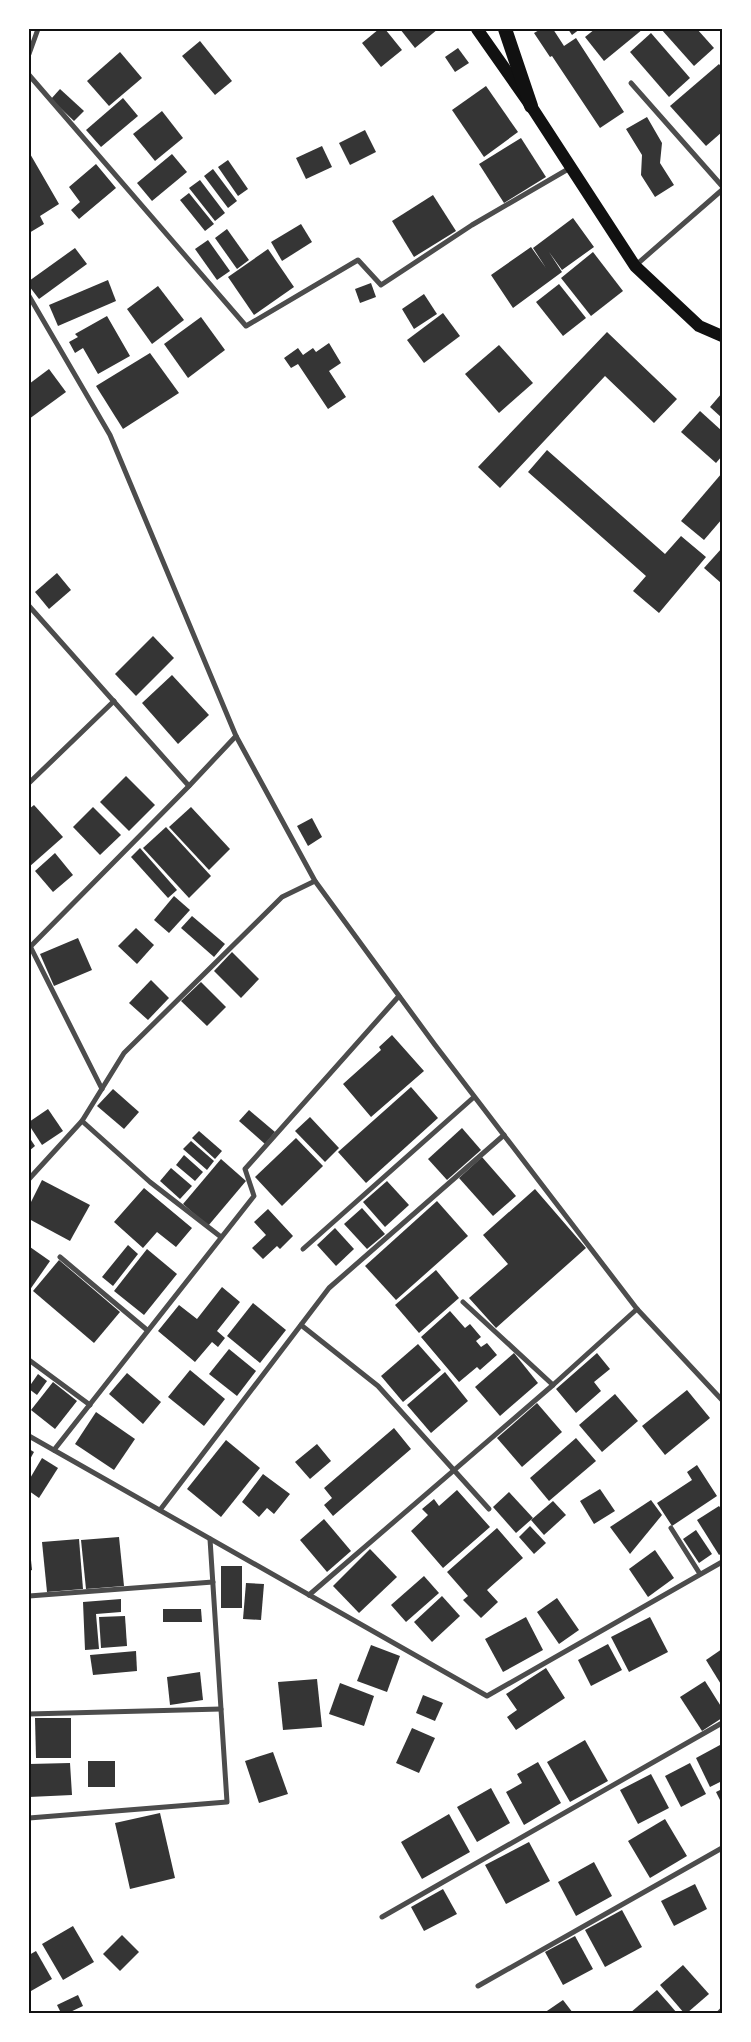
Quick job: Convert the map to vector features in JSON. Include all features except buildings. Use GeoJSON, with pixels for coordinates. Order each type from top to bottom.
{"type":"FeatureCollection","features":[{"type":"Feature","properties":{"kind":"highway"},"geometry":{"type":"LineString","coordinates":[[505,29],[531,106]]}},
{"type":"Feature","properties":{"kind":"main road"},"geometry":{"type":"LineString","coordinates":[[476,29],[531,106],[635,266],[699,326],[722,336]]}},
{"type":"Feature","properties":{"kind":"street"},"geometry":{"type":"LineString","coordinates":[[29,54],[38,29]]}},
{"type":"Feature","properties":{"kind":"street"},"geometry":{"type":"LineString","coordinates":[[29,75],[246,326],[358,260],[381,285],[472,225],[570,168]]}},
{"type":"Feature","properties":{"kind":"street"},"geometry":{"type":"LineString","coordinates":[[631,83],[722,186]]}},
{"type":"Feature","properties":{"kind":"street"},"geometry":{"type":"LineString","coordinates":[[635,266],[722,190]]}},
{"type":"Feature","properties":{"kind":"street"},"geometry":{"type":"LineString","coordinates":[[29,296],[110,435],[236,736],[315,881],[474,1097],[637,1309],[722,1400]]}},
{"type":"Feature","properties":{"kind":"street"},"geometry":{"type":"LineString","coordinates":[[29,606],[189,786]]}},
{"type":"Feature","properties":{"kind":"street"},"geometry":{"type":"LineString","coordinates":[[29,783],[114,701]]}},
{"type":"Feature","properties":{"kind":"street"},"geometry":{"type":"LineString","coordinates":[[102,1089],[30,945],[189,786],[236,736]]}},
{"type":"Feature","properties":{"kind":"street"},"geometry":{"type":"LineString","coordinates":[[29,1179],[82,1121],[124,1053],[282,897],[315,881]]}},
{"type":"Feature","properties":{"kind":"street"},"geometry":{"type":"LineString","coordinates":[[54,1450],[254,1196],[245,1169],[399,996]]}},
{"type":"Feature","properties":{"kind":"street"},"geometry":{"type":"LineString","coordinates":[[304,1249],[474,1097]]}},
{"type":"Feature","properties":{"kind":"street"},"geometry":{"type":"LineString","coordinates":[[82,1121],[150,1182],[220,1237]]}},
{"type":"Feature","properties":{"kind":"street"},"geometry":{"type":"LineString","coordinates":[[160,1510],[329,1288],[504,1135]]}},
{"type":"Feature","properties":{"kind":"street"},"geometry":{"type":"LineString","coordinates":[[60,1257],[147,1330]]}},
{"type":"Feature","properties":{"kind":"street"},"geometry":{"type":"LineString","coordinates":[[463,1302],[553,1385]]}},
{"type":"Feature","properties":{"kind":"street"},"geometry":{"type":"LineString","coordinates":[[309,1595],[553,1385],[637,1309]]}},
{"type":"Feature","properties":{"kind":"street"},"geometry":{"type":"LineString","coordinates":[[301,1326],[378,1386],[490,1509]]}},
{"type":"Feature","properties":{"kind":"street"},"geometry":{"type":"LineString","coordinates":[[29,1360],[90,1405]]}},
{"type":"Feature","properties":{"kind":"street"},"geometry":{"type":"LineString","coordinates":[[29,1436],[487,1696],[722,1562]]}},
{"type":"Feature","properties":{"kind":"street"},"geometry":{"type":"LineString","coordinates":[[671,1528],[700,1574]]}},
{"type":"Feature","properties":{"kind":"street"},"geometry":{"type":"LineString","coordinates":[[29,1818],[227,1802],[210,1539]]}},
{"type":"Feature","properties":{"kind":"street"},"geometry":{"type":"LineString","coordinates":[[29,1596],[213,1582]]}},
{"type":"Feature","properties":{"kind":"street"},"geometry":{"type":"LineString","coordinates":[[29,1714],[221,1709]]}},
{"type":"Feature","properties":{"kind":"street"},"geometry":{"type":"LineString","coordinates":[[382,1917],[722,1723]]}},
{"type":"Feature","properties":{"kind":"street"},"geometry":{"type":"LineString","coordinates":[[478,1986],[722,1848]]}},
{"type":"Feature","properties":{"kind":"street"},"geometry":{"type":"LineString","coordinates":[[719,2013],[722,2010]]}}]}
